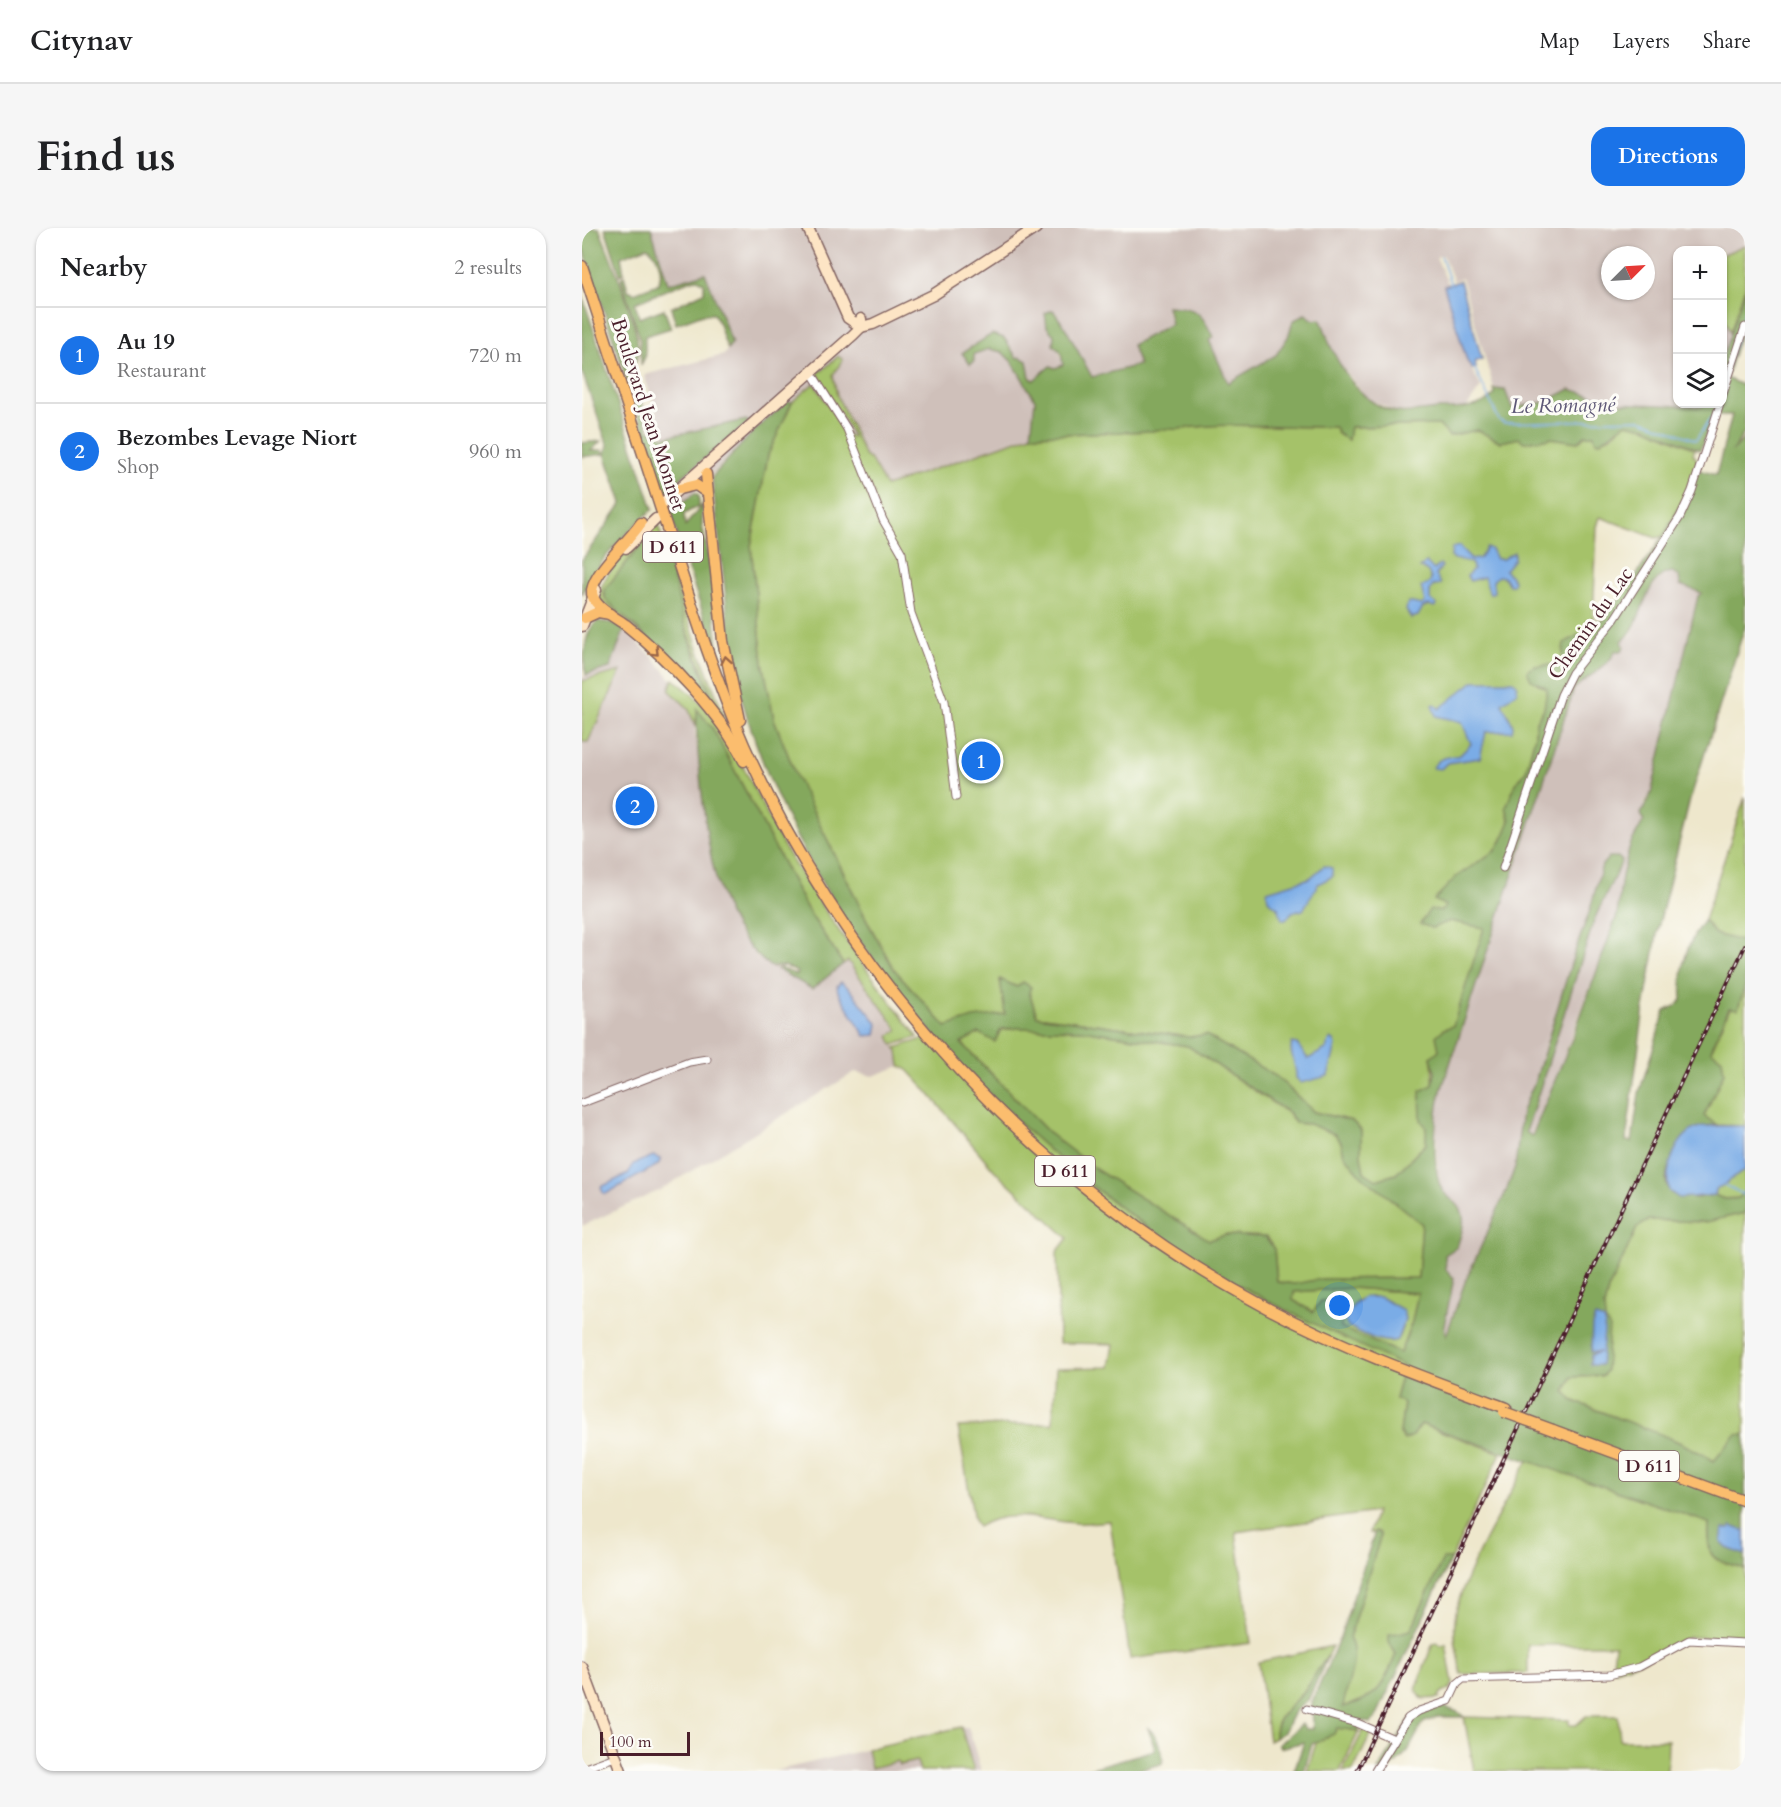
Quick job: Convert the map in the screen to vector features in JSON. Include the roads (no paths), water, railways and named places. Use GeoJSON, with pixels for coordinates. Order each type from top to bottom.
{"type":"FeatureCollection","features":[{"type":"Feature","properties":{"kind":"main road","name":"Boulevard Jean Monnet"},"geometry":{"type":"LineString","coordinates":[[582,266],[705,643],[756,775]]}},
{"type":"Feature","properties":{"kind":"main road","name":"Boulevard Jean Monnet"},"geometry":{"type":"LineString","coordinates":[[582,279],[712,673],[756,775],[814,880],[891,991],[966,1079],[1070,1175],[1157,1241],[1252,1300],[1364,1354],[1553,1428]]}},
{"type":"Feature","properties":{"kind":"main road"},"geometry":{"type":"LineString","coordinates":[[582,285],[594,315]]}},
{"type":"Feature","properties":{"kind":"main road"},"geometry":{"type":"LineString","coordinates":[[706,474],[706,492],[727,664],[756,775]]}},
{"type":"Feature","properties":{"kind":"main road"},"geometry":{"type":"LineString","coordinates":[[679,489],[694,484],[706,492]]}},
{"type":"Feature","properties":{"kind":"main road"},"geometry":{"type":"LineString","coordinates":[[641,523],[605,568],[592,590],[593,596],[610,615],[642,640],[710,709],[726,728],[749,770],[756,775]]}},
{"type":"Feature","properties":{"kind":"main road"},"geometry":{"type":"LineString","coordinates":[[583,617],[598,612],[610,615]]}},
{"type":"Feature","properties":{"kind":"main road","name":"D 611"},"geometry":{"type":"LineString","coordinates":[[1553,1428],[1745,1499]]}},
{"type":"Feature","properties":{"kind":"main road","name":"D 611"},"geometry":{"type":"LineString","coordinates":[[1553,1428],[1745,1499]]}},
{"type":"Feature","properties":{"kind":"street"},"geometry":{"type":"LineString","coordinates":[[808,228],[854,326]]}},
{"type":"Feature","properties":{"kind":"street"},"geometry":{"type":"LineString","coordinates":[[740,437],[706,474],[665,506],[679,489],[811,372],[854,326],[873,324],[933,295],[1036,228]]}},
{"type":"Feature","properties":{"kind":"street"},"geometry":{"type":"LineString","coordinates":[[1727,382],[1745,327]]}},
{"type":"Feature","properties":{"kind":"street"},"geometry":{"type":"LineString","coordinates":[[811,372],[847,429],[880,514],[902,553],[911,613],[944,702],[956,797]]}},
{"type":"Feature","properties":{"kind":"street","name":"Chemin du Lac"},"geometry":{"type":"LineString","coordinates":[[1503,868],[1561,695],[1572,673],[1614,620],[1680,518],[1692,491],[1719,408]]}},
{"type":"Feature","properties":{"kind":"street"},"geometry":{"type":"LineString","coordinates":[[655,516],[620,554],[593,596],[583,617],[600,570],[641,523],[655,516]]}},
{"type":"Feature","properties":{"kind":"street"},"geometry":{"type":"LineString","coordinates":[[582,1103],[689,1062],[707,1059]]}},
{"type":"Feature","properties":{"kind":"street"},"geometry":{"type":"LineString","coordinates":[[1375,1771],[1394,1739],[1413,1714],[1449,1701],[1462,1679],[1609,1675],[1639,1667],[1689,1640],[1745,1643]]}},
{"type":"Feature","properties":{"kind":"street"},"geometry":{"type":"LineString","coordinates":[[582,1667],[621,1771]]}},
{"type":"Feature","properties":{"kind":"street"},"geometry":{"type":"LineString","coordinates":[[1311,1710],[1357,1723],[1394,1739]]}},
{"type":"Feature","properties":{"kind":"street"},"geometry":{"type":"LineString","coordinates":[[582,1769],[615,1757]]}},
{"type":"Feature","properties":{"kind":"water"},"geometry":{"type":"Polygon","coordinates":[[[1460,281],[1482,359],[1475,362],[1476,368],[1472,369],[1467,361],[1444,286],[1460,281]]]}},
{"type":"Feature","properties":{"kind":"water"},"geometry":{"type":"Polygon","coordinates":[[[1459,546],[1472,560],[1480,558],[1486,547],[1491,549],[1496,559],[1503,559],[1514,552],[1514,559],[1505,570],[1514,580],[1513,585],[1509,585],[1504,577],[1498,576],[1493,581],[1494,592],[1490,594],[1484,577],[1470,581],[1467,576],[1473,569],[1472,564],[1451,557],[1452,548],[1459,546]]]}},
{"type":"Feature","properties":{"kind":"water"},"geometry":{"type":"Polygon","coordinates":[[[1426,562],[1434,570],[1440,564],[1442,566],[1436,575],[1441,584],[1433,586],[1430,591],[1430,599],[1436,604],[1435,607],[1429,605],[1423,607],[1418,616],[1411,618],[1406,610],[1408,602],[1421,605],[1425,602],[1421,587],[1429,584],[1431,579],[1428,571],[1420,568],[1426,562]]]}},
{"type":"Feature","properties":{"kind":"water"},"geometry":{"type":"Polygon","coordinates":[[[1474,681],[1513,681],[1517,684],[1517,692],[1502,703],[1513,725],[1512,731],[1486,732],[1480,758],[1447,763],[1441,769],[1433,768],[1441,759],[1460,755],[1471,744],[1462,722],[1436,716],[1432,705],[1435,704],[1439,709],[1474,681]]]}},
{"type":"Feature","properties":{"kind":"water"},"geometry":{"type":"Polygon","coordinates":[[[1324,866],[1332,868],[1333,876],[1318,884],[1303,910],[1292,912],[1286,920],[1282,920],[1278,908],[1268,900],[1267,891],[1310,878],[1324,866]]]}},
{"type":"Feature","properties":{"kind":"water"},"geometry":{"type":"Polygon","coordinates":[[[841,982],[849,988],[878,1024],[876,1035],[865,1036],[838,992],[837,986],[841,982]]]}},
{"type":"Feature","properties":{"kind":"water"},"geometry":{"type":"Polygon","coordinates":[[[1330,1039],[1334,1040],[1336,1046],[1328,1076],[1301,1083],[1296,1078],[1291,1051],[1292,1043],[1297,1044],[1308,1059],[1326,1049],[1330,1039]]]}},
{"type":"Feature","properties":{"kind":"water"},"geometry":{"type":"Polygon","coordinates":[[[1704,1126],[1745,1126],[1745,1170],[1716,1190],[1715,1195],[1679,1198],[1669,1191],[1668,1182],[1668,1172],[1674,1151],[1687,1135],[1704,1126]]]}},
{"type":"Feature","properties":{"kind":"water"},"geometry":{"type":"Polygon","coordinates":[[[653,1156],[661,1159],[658,1165],[606,1194],[603,1193],[601,1187],[628,1174],[633,1164],[653,1156]]]}},
{"type":"Feature","properties":{"kind":"water"},"geometry":{"type":"Polygon","coordinates":[[[1363,1297],[1380,1297],[1403,1310],[1405,1319],[1397,1340],[1379,1340],[1348,1326],[1345,1321],[1348,1314],[1363,1297]]]}},
{"type":"Feature","properties":{"kind":"water"},"geometry":{"type":"Polygon","coordinates":[[[1595,1317],[1605,1320],[1601,1365],[1590,1365],[1591,1355],[1600,1352],[1591,1352],[1592,1326],[1595,1317]]]}},
{"type":"Feature","properties":{"kind":"water"},"geometry":{"type":"Polygon","coordinates":[[[1731,1526],[1745,1531],[1745,1555],[1727,1548],[1721,1542],[1723,1529],[1730,1529],[1731,1526]]]}},
{"type":"Feature","properties":{"kind":"waterway","name":"Le Romagné"},"geometry":{"type":"LineString","coordinates":[[1441,256],[1451,285]]}},
{"type":"Feature","properties":{"kind":"waterway","name":"Le Romagné"},"geometry":{"type":"LineString","coordinates":[[1727,366],[1745,310]]}},
{"type":"Feature","properties":{"kind":"waterway","name":"Le Romagné"},"geometry":{"type":"LineString","coordinates":[[1474,367],[1499,420],[1504,423],[1640,419],[1696,440],[1712,416]]}},
{"type":"Feature","properties":{"kind":"waterway"},"geometry":{"type":"LineString","coordinates":[[1724,1185],[1745,1195]]}},
{"type":"Feature","properties":{"kind":"railway"},"geometry":{"type":"LineString","coordinates":[[1357,1771],[1745,946]]}},
{"type":"Feature","properties":{"kind":"place","name":"Au 19"},"geometry":{"type":"Point","coordinates":[981,761]}},
{"type":"Feature","properties":{"kind":"place","name":"Bezombes Levage Niort"},"geometry":{"type":"Point","coordinates":[635,806]}}]}
